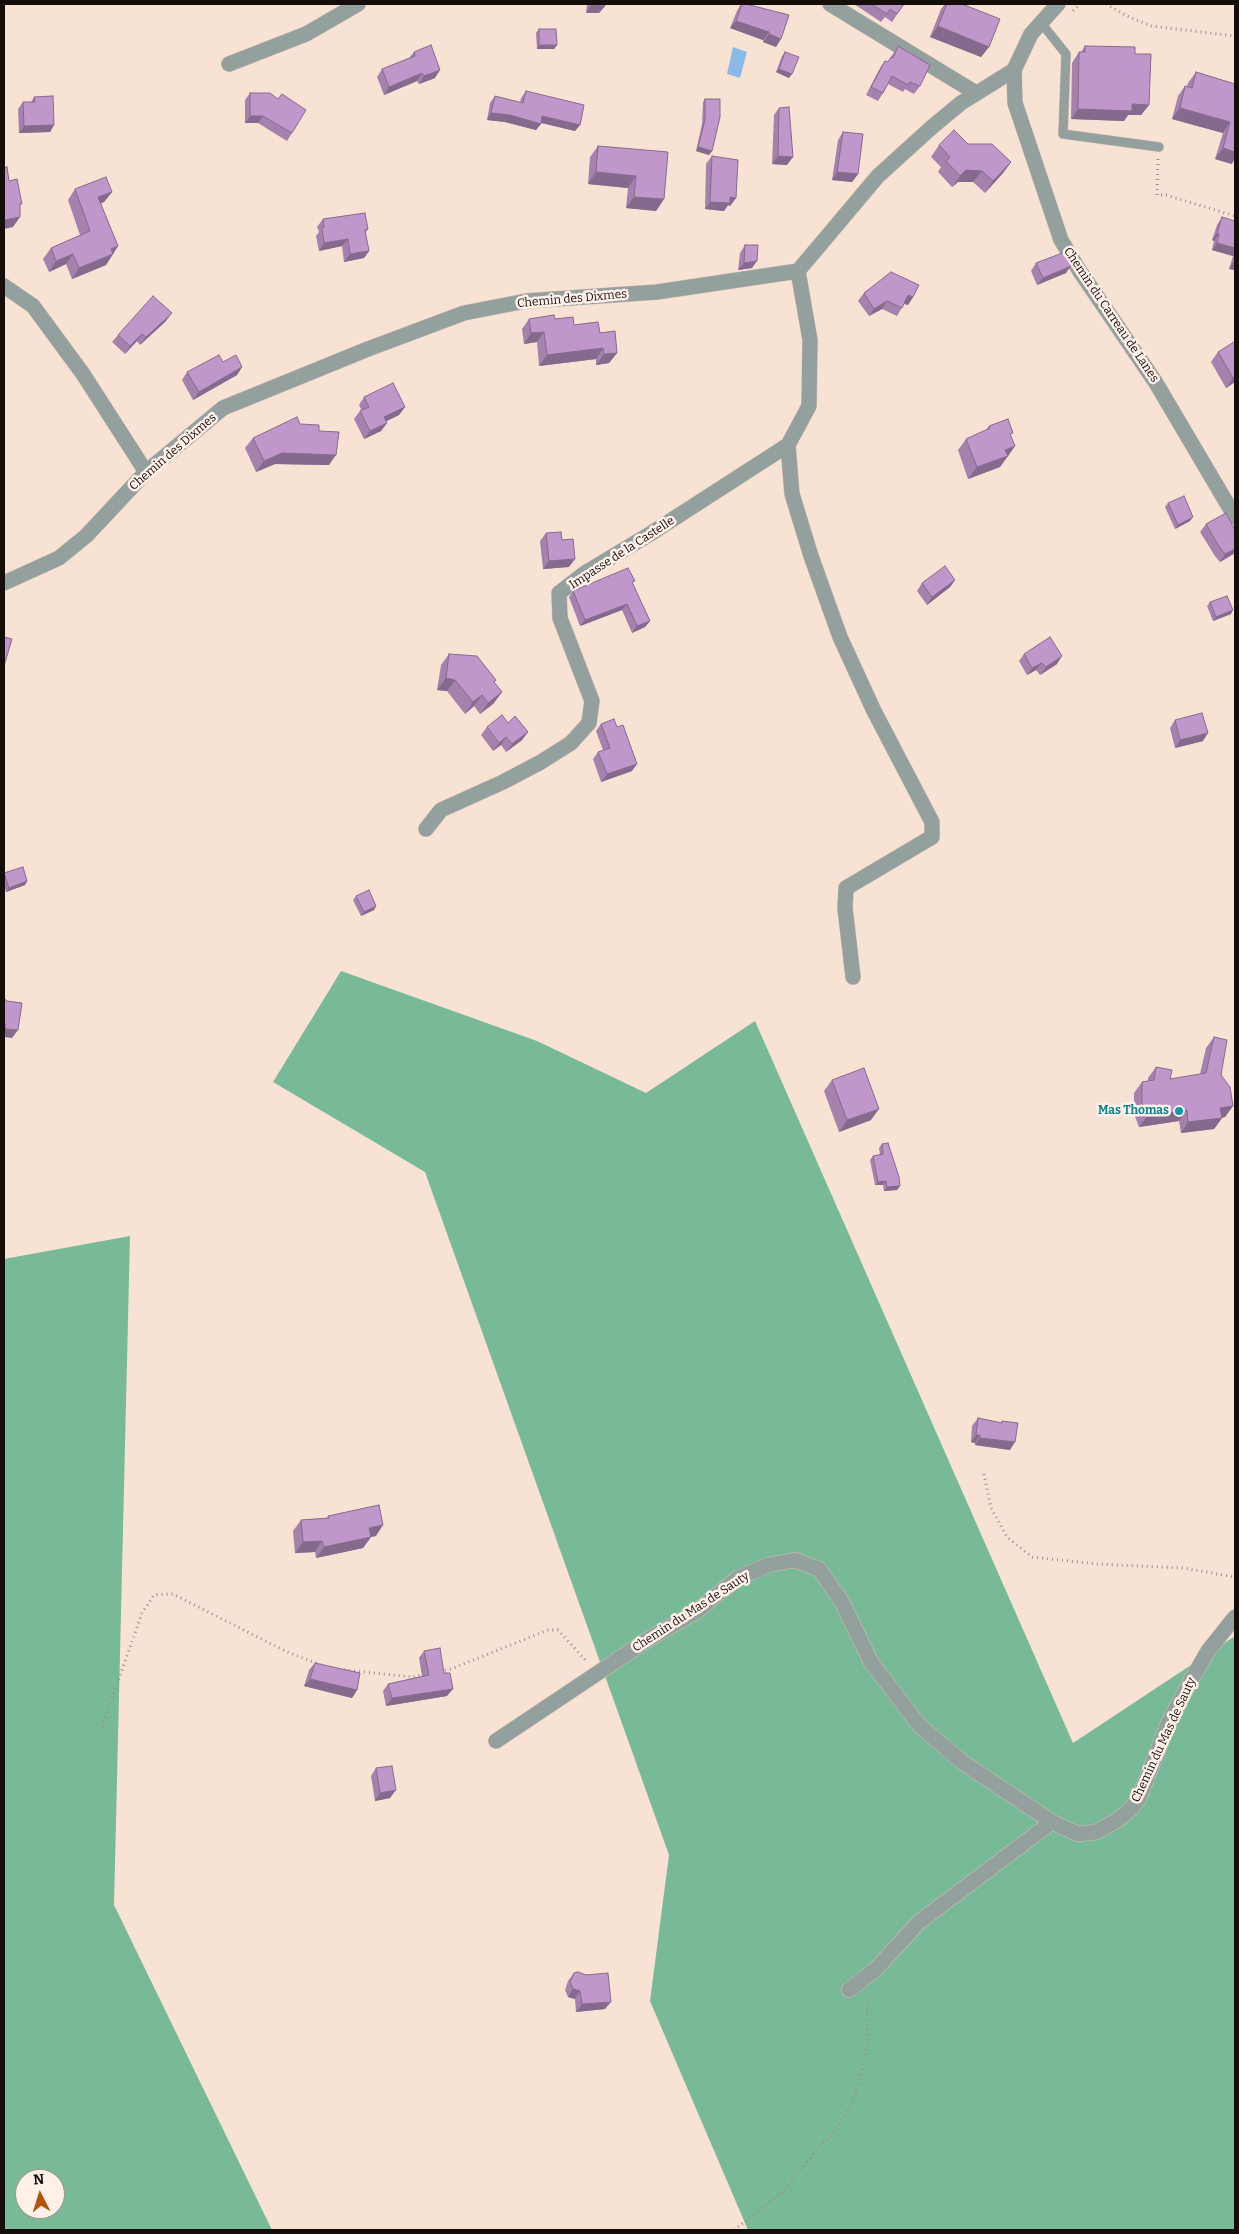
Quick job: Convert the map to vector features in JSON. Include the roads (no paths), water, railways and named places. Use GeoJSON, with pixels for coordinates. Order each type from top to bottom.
{"type":"FeatureCollection","features":[{"type":"Feature","properties":{"kind":"street"},"geometry":{"type":"LineString","coordinates":[[229,64],[306,34],[358,4]]}},
{"type":"Feature","properties":{"kind":"street"},"geometry":{"type":"LineString","coordinates":[[830,4],[976,93]]}},
{"type":"Feature","properties":{"kind":"street"},"geometry":{"type":"LineString","coordinates":[[798,271],[878,176],[932,127],[976,93],[1014,70],[1031,34],[1050,14],[1066,10]]}},
{"type":"Feature","properties":{"kind":"street","name":"Chemin du Carreau de Lanes"},"geometry":{"type":"LineString","coordinates":[[1014,70],[1015,103],[1061,240],[1232,500],[1235,517]]}},
{"type":"Feature","properties":{"kind":"street","name":"Impasse de la Castelle"},"geometry":{"type":"LineString","coordinates":[[426,830],[441,810],[503,782],[541,762],[571,742],[590,723],[592,701],[560,618],[559,593],[585,573],[674,519],[788,445],[809,406],[810,340],[798,271]]}},
{"type":"Feature","properties":{"kind":"street","name":"Chemin des Dixmes"},"geometry":{"type":"LineString","coordinates":[[4,583],[60,558],[86,536],[146,472],[223,408],[368,349],[464,313],[526,301],[658,292],[798,271]]}},
{"type":"Feature","properties":{"kind":"street"},"geometry":{"type":"LineString","coordinates":[[4,286],[33,306],[83,374],[146,472]]}},
{"type":"Feature","properties":{"kind":"street"},"geometry":{"type":"LineString","coordinates":[[788,445],[792,494],[811,556],[840,637],[874,711],[932,822],[932,837],[846,888],[845,908],[853,977]]}},
{"type":"Feature","properties":{"kind":"street","name":"Chemin du Mas de Sauty"},"geometry":{"type":"LineString","coordinates":[[496,1742],[647,1640],[697,1611],[738,1578],[768,1565],[795,1560],[819,1569],[842,1602],[871,1662],[919,1725],[962,1762],[1052,1822],[1078,1834],[1096,1832],[1116,1821],[1131,1809],[1140,1798],[1168,1724],[1191,1680],[1208,1651],[1235,1617]]}},
{"type":"Feature","properties":{"kind":"street"},"geometry":{"type":"LineString","coordinates":[[849,1990],[876,1969],[919,1922],[1052,1822]]}},
{"type":"Feature","properties":{"kind":"lane"},"geometry":{"type":"LineString","coordinates":[[1050,14],[1066,54],[1064,134],[1158,147]]}},
{"type":"Feature","properties":{"kind":"water"},"geometry":{"type":"Polygon","coordinates":[[[733,47],[747,52],[740,78],[727,74],[733,47]]]}},
{"type":"Feature","properties":{"kind":"place","name":"Mas Thomas"},"geometry":{"type":"Point","coordinates":[1179,1111]}}]}
